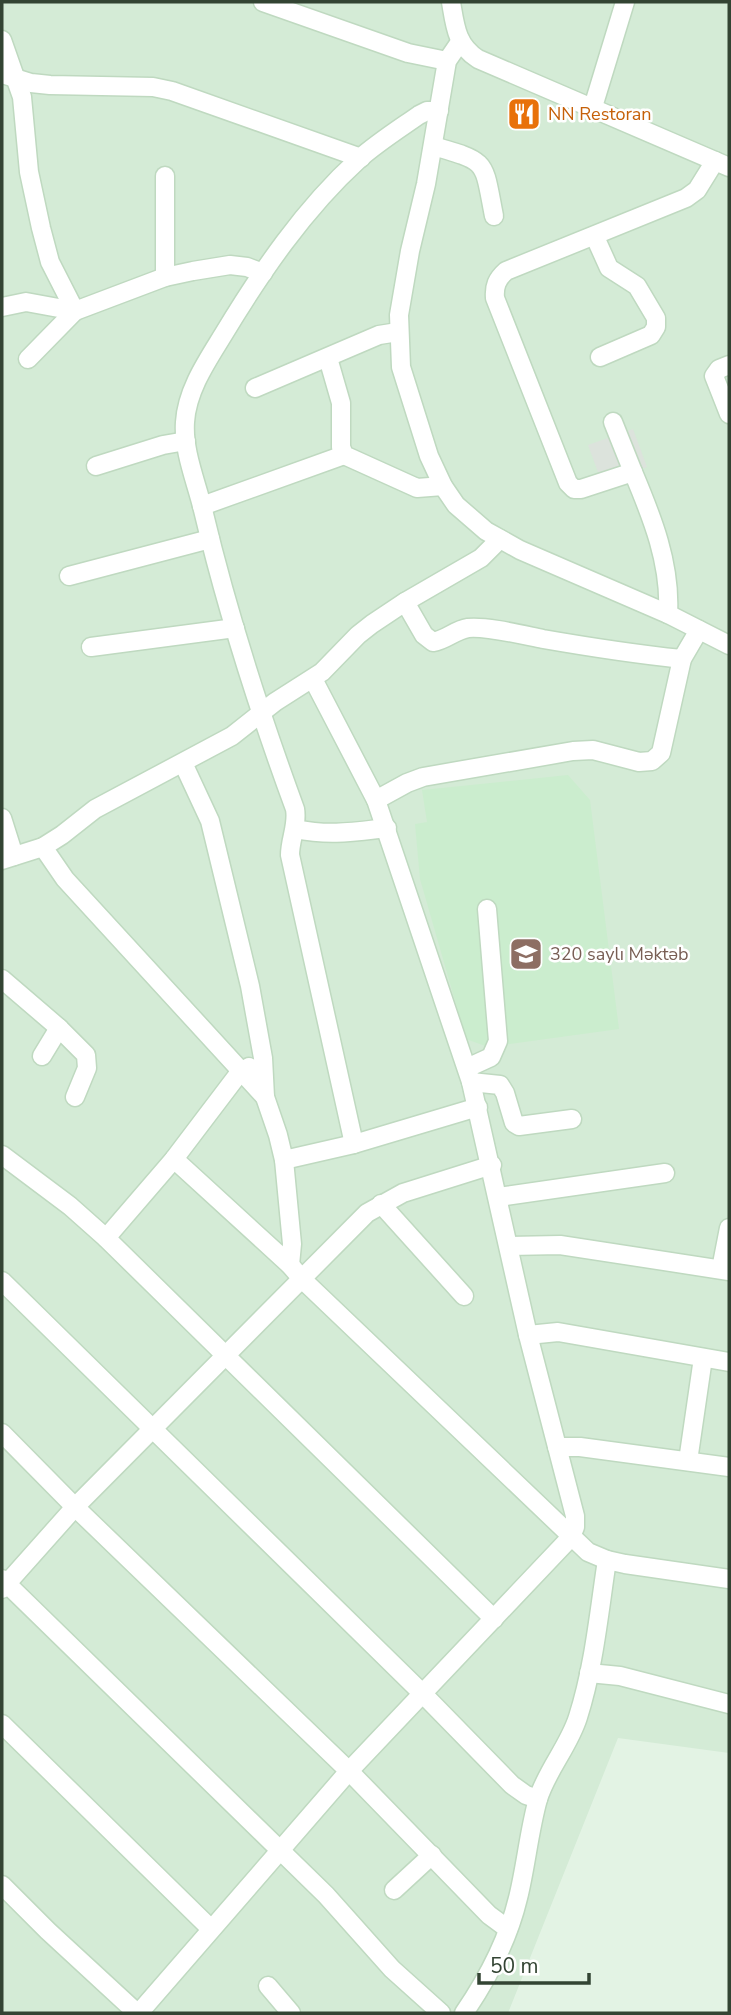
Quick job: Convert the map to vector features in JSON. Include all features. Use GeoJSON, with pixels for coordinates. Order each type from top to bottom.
{"type":"FeatureCollection","features":[{"type":"Feature","properties":{"kind":"street"},"geometry":{"type":"LineString","coordinates":[[264,2],[408,53],[447,61]]}},
{"type":"Feature","properties":{"kind":"street"},"geometry":{"type":"LineString","coordinates":[[451,2],[460,42],[478,59],[722,164],[694,194],[595,237],[506,271],[498,279],[495,298],[568,483],[574,489],[581,489],[633,472]]}},
{"type":"Feature","properties":{"kind":"street"},"geometry":{"type":"LineString","coordinates":[[593,107],[625,2]]}},
{"type":"Feature","properties":{"kind":"street"},"geometry":{"type":"LineString","coordinates":[[2,40],[9,76],[22,97],[29,172],[41,229],[50,262],[75,311]]}},
{"type":"Feature","properties":{"kind":"street"},"geometry":{"type":"LineString","coordinates":[[460,42],[447,61],[433,146],[410,251],[398,332],[401,367],[407,390],[443,486],[464,512],[500,539],[556,567],[668,614],[729,645]]}},
{"type":"Feature","properties":{"kind":"street"},"geometry":{"type":"LineString","coordinates":[[9,76],[50,85],[153,87],[172,91],[361,158]]}},
{"type":"Feature","properties":{"kind":"street"},"geometry":{"type":"LineString","coordinates":[[354,1144],[290,855],[290,842],[297,820],[295,809],[260,713],[235,628],[186,441],[185,420],[197,380],[262,273],[314,206],[361,158],[419,115],[427,111],[439,111]]}},
{"type":"Feature","properties":{"kind":"street"},"geometry":{"type":"LineString","coordinates":[[433,146],[472,157],[480,164],[485,172],[494,216]]}},
{"type":"Feature","properties":{"kind":"street"},"geometry":{"type":"LineString","coordinates":[[165,176],[165,278]]}},
{"type":"Feature","properties":{"kind":"street"},"geometry":{"type":"LineString","coordinates":[[595,237],[609,268],[637,286],[656,318],[656,327],[651,335],[600,357]]}},
{"type":"Feature","properties":{"kind":"street"},"geometry":{"type":"LineString","coordinates":[[28,359],[75,311],[165,278],[230,265],[247,267],[262,273]]}},
{"type":"Feature","properties":{"kind":"street"},"geometry":{"type":"LineString","coordinates":[[2,307],[26,302],[75,311]]}},
{"type":"Feature","properties":{"kind":"street"},"geometry":{"type":"LineString","coordinates":[[255,388],[380,335],[398,332]]}},
{"type":"Feature","properties":{"kind":"street"},"geometry":{"type":"LineString","coordinates":[[328,358],[339,390],[341,447],[344,455]]}},
{"type":"Feature","properties":{"kind":"street"},"geometry":{"type":"LineString","coordinates":[[729,365],[719,369],[714,376],[729,414]]}},
{"type":"Feature","properties":{"kind":"street"},"geometry":{"type":"LineString","coordinates":[[613,422],[650,512],[662,553],[668,579],[668,614]]}},
{"type":"Feature","properties":{"kind":"street"},"geometry":{"type":"LineString","coordinates":[[96,466],[163,445],[186,441]]}},
{"type":"Feature","properties":{"kind":"street"},"geometry":{"type":"LineString","coordinates":[[202,506],[344,455],[417,488],[443,486]]}},
{"type":"Feature","properties":{"kind":"street"},"geometry":{"type":"LineString","coordinates":[[69,576],[210,539]]}},
{"type":"Feature","properties":{"kind":"street"},"geometry":{"type":"LineString","coordinates":[[2,818],[8,858],[43,847],[95,809],[232,736],[260,713],[313,679],[358,635],[405,602],[474,563],[500,539]]}},
{"type":"Feature","properties":{"kind":"street"},"geometry":{"type":"LineString","coordinates":[[405,602],[424,635],[433,642],[443,641],[456,632],[469,628],[626,654],[682,659]]}},
{"type":"Feature","properties":{"kind":"street"},"geometry":{"type":"LineString","coordinates":[[90,648],[235,628]]}},
{"type":"Feature","properties":{"kind":"street"},"geometry":{"type":"LineString","coordinates":[[376,800],[424,777],[573,751],[593,750],[639,762],[652,761],[661,753],[682,659],[699,630]]}},
{"type":"Feature","properties":{"kind":"street"},"geometry":{"type":"LineString","coordinates":[[2,1885],[138,2013],[349,1771],[570,1537],[575,1527],[575,1516],[528,1335],[492,1165],[469,1075],[376,800],[313,679]]}},
{"type":"Feature","properties":{"kind":"street"},"geometry":{"type":"LineString","coordinates":[[183,763],[210,821],[250,986],[263,1058],[265,1097],[284,1160],[292,1244],[290,1265]]}},
{"type":"Feature","properties":{"kind":"street"},"geometry":{"type":"LineString","coordinates":[[295,829],[336,834],[387,828]]}},
{"type":"Feature","properties":{"kind":"street"},"geometry":{"type":"LineString","coordinates":[[43,847],[65,878],[265,1097]]}},
{"type":"Feature","properties":{"kind":"street"},"geometry":{"type":"LineString","coordinates":[[469,1075],[491,1057],[498,1041],[488,909]]}},
{"type":"Feature","properties":{"kind":"street"},"geometry":{"type":"LineString","coordinates":[[2,979],[60,1028],[86,1055],[87,1068],[75,1097]]}},
{"type":"Feature","properties":{"kind":"street"},"geometry":{"type":"LineString","coordinates":[[42,1056],[60,1028]]}},
{"type":"Feature","properties":{"kind":"street"},"geometry":{"type":"LineString","coordinates":[[106,1238],[174,1159],[240,1072],[263,1058]]}},
{"type":"Feature","properties":{"kind":"street"},"geometry":{"type":"LineString","coordinates":[[469,1075],[500,1085],[514,1123],[519,1126],[572,1119]]}},
{"type":"Feature","properties":{"kind":"street"},"geometry":{"type":"LineString","coordinates":[[284,1160],[354,1144],[478,1107]]}},
{"type":"Feature","properties":{"kind":"street"},"geometry":{"type":"LineString","coordinates":[[2,1155],[70,1206],[106,1238],[494,1619]]}},
{"type":"Feature","properties":{"kind":"street"},"geometry":{"type":"LineString","coordinates":[[174,1159],[290,1265],[588,1552],[607,1560],[729,1579]]}},
{"type":"Feature","properties":{"kind":"street"},"geometry":{"type":"LineString","coordinates":[[441,2013],[392,1969],[326,1895],[282,1851],[3,1584],[75,1507],[367,1213],[403,1193],[492,1165]]}},
{"type":"Feature","properties":{"kind":"street"},"geometry":{"type":"LineString","coordinates":[[499,1197],[666,1172]]}},
{"type":"Feature","properties":{"kind":"street"},"geometry":{"type":"LineString","coordinates":[[381,1204],[464,1296]]}},
{"type":"Feature","properties":{"kind":"street"},"geometry":{"type":"LineString","coordinates":[[509,1246],[559,1245],[725,1270],[729,1228]]}},
{"type":"Feature","properties":{"kind":"street"},"geometry":{"type":"LineString","coordinates":[[2,1281],[423,1693],[512,1785],[526,1795],[538,1799]]}},
{"type":"Feature","properties":{"kind":"street"},"geometry":{"type":"LineString","coordinates":[[528,1335],[558,1332],[729,1362]]}},
{"type":"Feature","properties":{"kind":"street"},"geometry":{"type":"LineString","coordinates":[[688,1461],[703,1358]]}},
{"type":"Feature","properties":{"kind":"street"},"geometry":{"type":"LineString","coordinates":[[2,1433],[349,1771],[489,1915],[508,1929]]}},
{"type":"Feature","properties":{"kind":"street"},"geometry":{"type":"LineString","coordinates":[[558,1447],[580,1447],[729,1467]]}},
{"type":"Feature","properties":{"kind":"street"},"geometry":{"type":"LineString","coordinates":[[464,2013],[496,1961],[518,1899],[538,1799],[578,1720],[589,1673],[607,1560]]}},
{"type":"Feature","properties":{"kind":"street"},"geometry":{"type":"LineString","coordinates":[[589,1673],[620,1676],[729,1704]]}},
{"type":"Feature","properties":{"kind":"street"},"geometry":{"type":"LineString","coordinates":[[2,1724],[211,1929]]}},
{"type":"Feature","properties":{"kind":"street"},"geometry":{"type":"LineString","coordinates":[[394,1890],[432,1856]]}},
{"type":"Feature","properties":{"kind":"street"},"geometry":{"type":"LineString","coordinates":[[268,1986],[291,2013]]}},
{"type":"Feature","properties":{"kind":"shaded area"},"geometry":{"type":"Polygon","coordinates":[[[2,2],[729,2],[729,1753],[618,1738],[508,2013],[2,2013],[2,2]]]}},
{"type":"Feature","properties":{"kind":"shaded area"},"geometry":{"type":"Polygon","coordinates":[[[633,429],[647,467],[602,483],[588,445],[633,429]]]}},
{"type":"Feature","properties":{"kind":"shaded area","name":"320 saylı Məktəb"},"geometry":{"type":"Polygon","coordinates":[[[568,775],[590,800],[619,1029],[488,1047],[466,1039],[420,879],[415,824],[427,822],[422,790],[568,775]]]}},
{"type":"Feature","properties":{"kind":"place","name":"NN Restoran"},"geometry":{"type":"Point","coordinates":[524,114]}},
{"type":"Feature","properties":{"kind":"place","name":"320 saylı Məktəb"},"geometry":{"type":"Point","coordinates":[526,954]}}]}
